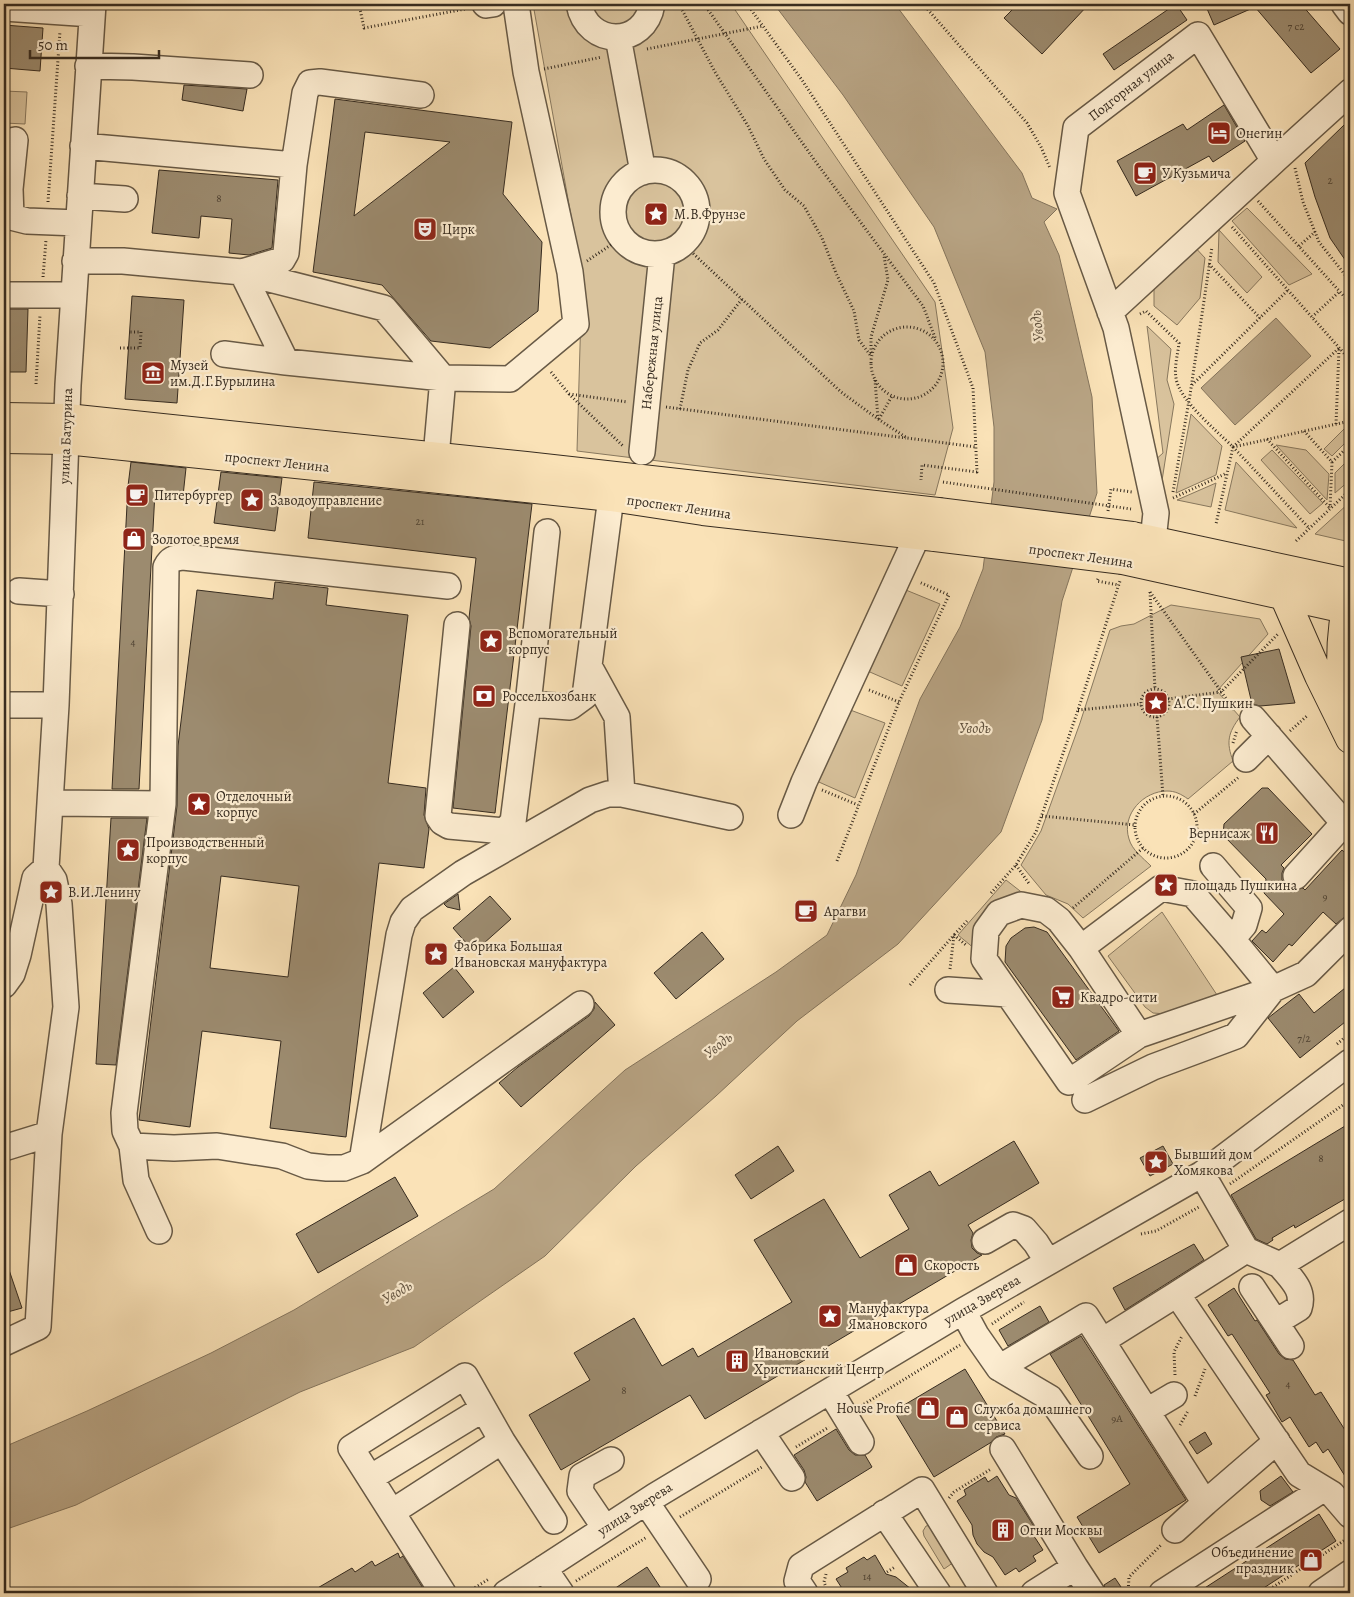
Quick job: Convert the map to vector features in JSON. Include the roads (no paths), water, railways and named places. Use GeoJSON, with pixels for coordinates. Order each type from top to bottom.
{"type":"FeatureCollection","features":[{"type":"Feature","properties":{"kind":"main road","name":"проспект Ленина"},"geometry":{"type":"LineString","coordinates":[[4,417],[66,429],[611,497],[703,511],[1136,545],[1350,583]]}},
{"type":"Feature","properties":{"kind":"main road","name":"проспект Ленина"},"geometry":{"type":"LineString","coordinates":[[4,439],[66,429],[436,457],[930,528]]}},
{"type":"Feature","properties":{"kind":"main road","name":"проспект Ленина"},"geometry":{"type":"LineString","coordinates":[[1136,545],[1284,596],[1349,603]]}},
{"type":"Feature","properties":{"kind":"main road"},"geometry":{"type":"LineString","coordinates":[[1284,596],[1319,676],[1350,739]]}},
{"type":"Feature","properties":{"kind":"main road"},"geometry":{"type":"LineString","coordinates":[[1349,603],[1340,663],[1344,700],[1350,722]]}},
{"type":"Feature","properties":{"kind":"street"},"geometry":{"type":"LineString","coordinates":[[224,354],[443,378],[510,379],[576,324],[570,272],[526,72],[516,4]]}},
{"type":"Feature","properties":{"kind":"street"},"geometry":{"type":"LineString","coordinates":[[579,4],[584,19],[595,31],[610,37],[620,46],[642,172]]}},
{"type":"Feature","properties":{"kind":"street"},"geometry":{"type":"LineString","coordinates":[[620,46],[629,35],[639,29],[646,21],[652,4]]}},
{"type":"Feature","properties":{"kind":"street"},"geometry":{"type":"LineString","coordinates":[[1344,4],[1350,12]]}},
{"type":"Feature","properties":{"kind":"street"},"geometry":{"type":"LineString","coordinates":[[4,8],[61,12],[93,9]]}},
{"type":"Feature","properties":{"kind":"street","name":"улица Батурина"},"geometry":{"type":"LineString","coordinates":[[46,868],[56,705],[73,296],[93,9]]}},
{"type":"Feature","properties":{"kind":"street","name":"Подгорная улица"},"geometry":{"type":"LineString","coordinates":[[1136,545],[1156,513],[1116,328],[1067,194],[1076,128],[1198,35],[1284,164]]}},
{"type":"Feature","properties":{"kind":"street"},"geometry":{"type":"LineString","coordinates":[[88,66],[250,75]]}},
{"type":"Feature","properties":{"kind":"street"},"geometry":{"type":"LineString","coordinates":[[242,272],[282,260],[286,253],[294,165],[305,93],[310,83],[320,82],[421,95]]}},
{"type":"Feature","properties":{"kind":"street"},"geometry":{"type":"LineString","coordinates":[[1110,312],[1219,211],[1284,164],[1350,92]]}},
{"type":"Feature","properties":{"kind":"street"},"geometry":{"type":"LineString","coordinates":[[15,140],[10,189],[11,217],[27,221],[78,223]]}},
{"type":"Feature","properties":{"kind":"street"},"geometry":{"type":"LineString","coordinates":[[83,146],[294,165]]}},
{"type":"Feature","properties":{"kind":"street"},"geometry":{"type":"LineString","coordinates":[[662,170],[671,173],[692,191],[697,210],[697,220],[694,229],[664,251],[632,248],[621,238],[613,220],[614,199],[625,182],[642,172],[662,170]]}},
{"type":"Feature","properties":{"kind":"street"},"geometry":{"type":"LineString","coordinates":[[80,196],[125,199]]}},
{"type":"Feature","properties":{"kind":"street","name":"Набережная улица"},"geometry":{"type":"LineString","coordinates":[[635,451],[639,404],[664,251]]}},
{"type":"Feature","properties":{"kind":"street"},"geometry":{"type":"LineString","coordinates":[[75,261],[123,261],[242,272],[384,308],[443,378],[436,457]]}},
{"type":"Feature","properties":{"kind":"street"},"geometry":{"type":"LineString","coordinates":[[242,272],[286,362]]}},
{"type":"Feature","properties":{"kind":"street"},"geometry":{"type":"LineString","coordinates":[[4,295],[73,296]]}},
{"type":"Feature","properties":{"kind":"street"},"geometry":{"type":"LineString","coordinates":[[528,704],[570,707],[585,696],[611,497]]}},
{"type":"Feature","properties":{"kind":"street"},"geometry":{"type":"LineString","coordinates":[[790,815],[914,543],[930,528]]}},
{"type":"Feature","properties":{"kind":"street"},"geometry":{"type":"LineString","coordinates":[[457,625],[438,816],[442,822],[449,826],[504,831],[513,822],[547,532]]}},
{"type":"Feature","properties":{"kind":"street"},"geometry":{"type":"LineString","coordinates":[[159,1231],[136,1180],[132,1146],[125,1130],[124,1113],[163,804],[166,567],[169,561],[183,557],[448,586]]}},
{"type":"Feature","properties":{"kind":"street"},"geometry":{"type":"LineString","coordinates":[[19,591],[61,594]]}},
{"type":"Feature","properties":{"kind":"street"},"geometry":{"type":"LineString","coordinates":[[589,666],[617,717],[622,794]]}},
{"type":"Feature","properties":{"kind":"street"},"geometry":{"type":"LineString","coordinates":[[4,705],[56,705]]}},
{"type":"Feature","properties":{"kind":"street"},"geometry":{"type":"LineString","coordinates":[[1246,759],[1261,727],[1347,824],[1296,876]]}},
{"type":"Feature","properties":{"kind":"street"},"geometry":{"type":"LineString","coordinates":[[362,1162],[399,935],[403,922],[412,909],[463,873],[590,800],[608,794],[622,794],[730,817]]}},
{"type":"Feature","properties":{"kind":"street"},"geometry":{"type":"LineString","coordinates":[[50,802],[163,804]]}},
{"type":"Feature","properties":{"kind":"street"},"geometry":{"type":"LineString","coordinates":[[1213,866],[1249,908],[1244,926],[1232,939]]}},
{"type":"Feature","properties":{"kind":"street"},"geometry":{"type":"LineString","coordinates":[[4,985],[12,974],[18,955],[34,878],[46,868],[54,880],[59,904],[66,1007],[49,1134],[38,1327],[4,1343]]}},
{"type":"Feature","properties":{"kind":"street"},"geometry":{"type":"LineString","coordinates":[[1081,948],[1161,888],[1193,894],[1273,989]]}},
{"type":"Feature","properties":{"kind":"street"},"geometry":{"type":"LineString","coordinates":[[1139,1035],[1081,948],[1059,920],[1046,910],[1021,904],[999,913],[986,930],[984,959],[1069,1082],[1139,1035],[1273,989],[1306,974],[1350,930]]}},
{"type":"Feature","properties":{"kind":"street"},"geometry":{"type":"LineString","coordinates":[[1085,1100],[1153,1067],[1236,1036],[1273,989]]}},
{"type":"Feature","properties":{"kind":"street"},"geometry":{"type":"LineString","coordinates":[[948,990],[1008,994]]}},
{"type":"Feature","properties":{"kind":"street"},"geometry":{"type":"LineString","coordinates":[[132,1146],[174,1148],[217,1146],[282,1156],[308,1166],[344,1168],[362,1162],[581,1004]]}},
{"type":"Feature","properties":{"kind":"street","name":"улица Зверева"},"geometry":{"type":"LineString","coordinates":[[506,1593],[646,1502],[963,1310],[1048,1262],[1208,1184],[1350,1062]]}},
{"type":"Feature","properties":{"kind":"street"},"geometry":{"type":"LineString","coordinates":[[4,1148],[49,1134]]}},
{"type":"Feature","properties":{"kind":"street"},"geometry":{"type":"LineString","coordinates":[[1208,1184],[1246,1250],[1280,1265],[1301,1293],[1302,1299],[1299,1308],[1276,1322]]}},
{"type":"Feature","properties":{"kind":"street"},"geometry":{"type":"LineString","coordinates":[[1280,1265],[1350,1222]]}},
{"type":"Feature","properties":{"kind":"street"},"geometry":{"type":"LineString","coordinates":[[985,1241],[1013,1225],[1024,1229],[1048,1262]]}},
{"type":"Feature","properties":{"kind":"street"},"geometry":{"type":"LineString","coordinates":[[1102,1341],[1246,1250]]}},
{"type":"Feature","properties":{"kind":"street"},"geometry":{"type":"LineString","coordinates":[[1252,1287],[1291,1346]]}},
{"type":"Feature","properties":{"kind":"street"},"geometry":{"type":"LineString","coordinates":[[1177,1294],[1299,1474],[1332,1494],[1350,1533]]}},
{"type":"Feature","properties":{"kind":"street"},"geometry":{"type":"LineString","coordinates":[[963,1310],[976,1335],[1000,1368],[1050,1398],[1090,1456]]}},
{"type":"Feature","properties":{"kind":"street"},"geometry":{"type":"LineString","coordinates":[[1000,1368],[1086,1316],[1205,1503]]}},
{"type":"Feature","properties":{"kind":"street"},"geometry":{"type":"LineString","coordinates":[[444,1593],[351,1448],[465,1376],[502,1441],[554,1521]]}},
{"type":"Feature","properties":{"kind":"street"},"geometry":{"type":"LineString","coordinates":[[830,1390],[861,1442]]}},
{"type":"Feature","properties":{"kind":"street"},"geometry":{"type":"LineString","coordinates":[[1147,1411],[1174,1395]]}},
{"type":"Feature","properties":{"kind":"street"},"geometry":{"type":"LineString","coordinates":[[370,1478],[483,1408]]}},
{"type":"Feature","properties":{"kind":"street"},"geometry":{"type":"LineString","coordinates":[[761,1432],[784,1468]]}},
{"type":"Feature","properties":{"kind":"street"},"geometry":{"type":"LineString","coordinates":[[392,1512],[502,1441]]}},
{"type":"Feature","properties":{"kind":"street"},"geometry":{"type":"LineString","coordinates":[[1175,1530],[1277,1441]]}},
{"type":"Feature","properties":{"kind":"street"},"geometry":{"type":"LineString","coordinates":[[998,1458],[1092,1593]]}},
{"type":"Feature","properties":{"kind":"street"},"geometry":{"type":"LineString","coordinates":[[605,1528],[580,1491],[582,1476],[611,1460]]}},
{"type":"Feature","properties":{"kind":"street"},"geometry":{"type":"LineString","coordinates":[[1162,1593],[1323,1489]]}},
{"type":"Feature","properties":{"kind":"street"},"geometry":{"type":"LineString","coordinates":[[805,1593],[797,1581],[801,1566],[922,1490],[985,1593]]}},
{"type":"Feature","properties":{"kind":"street"},"geometry":{"type":"LineString","coordinates":[[646,1502],[698,1579]]}},
{"type":"Feature","properties":{"kind":"street"},"geometry":{"type":"LineString","coordinates":[[884,1513],[938,1593]]}},
{"type":"Feature","properties":{"kind":"street"},"geometry":{"type":"LineString","coordinates":[[1034,1593],[1075,1567]]}},
{"type":"Feature","properties":{"kind":"street"},"geometry":{"type":"LineString","coordinates":[[544,1568],[561,1592]]}},
{"type":"Feature","properties":{"kind":"street"},"geometry":{"type":"LineString","coordinates":[[1321,1593],[1350,1573]]}},
{"type":"Feature","properties":{"kind":"water","name":"Уводь"},"geometry":{"type":"Polygon","coordinates":[[[774,4],[895,4],[1022,173],[1032,198],[1057,209],[1044,222],[1059,255],[1092,397],[1097,493],[1062,601],[1042,720],[1001,832],[898,944],[797,1021],[716,1096],[636,1166],[545,1256],[414,1347],[300,1392],[76,1505],[4,1530],[4,1447],[87,1411],[211,1353],[294,1310],[494,1189],[625,1070],[776,972],[827,935],[856,875],[920,699],[960,627],[983,569],[994,482],[994,427],[985,352],[934,227],[843,95],[774,4]]]}},
{"type":"Feature","properties":{"kind":"water"},"geometry":{"type":"Polygon","coordinates":[[[1276,318],[1311,356],[1235,425],[1201,388],[1276,318]]]}},
{"type":"Feature","properties":{"kind":"place","name":"Онегин"},"geometry":{"type":"Point","coordinates":[1219,133]}},
{"type":"Feature","properties":{"kind":"place","name":"У Кузьмича"},"geometry":{"type":"Point","coordinates":[1145,173]}},
{"type":"Feature","properties":{"kind":"place","name":"М.В.Фрунзе"},"geometry":{"type":"Point","coordinates":[656,214]}},
{"type":"Feature","properties":{"kind":"place","name":"Цирк"},"geometry":{"type":"Point","coordinates":[425,229]}},
{"type":"Feature","properties":{"kind":"place","name":"Музей им.Д.Г.Бурылина"},"geometry":{"type":"Point","coordinates":[153,373]}},
{"type":"Feature","properties":{"kind":"place","name":"Питербургер"},"geometry":{"type":"Point","coordinates":[137,495]}},
{"type":"Feature","properties":{"kind":"place","name":"Заводоуправление"},"geometry":{"type":"Point","coordinates":[252,500]}},
{"type":"Feature","properties":{"kind":"place","name":"Золотое время"},"geometry":{"type":"Point","coordinates":[134,539]}},
{"type":"Feature","properties":{"kind":"place","name":"Вспомогательный корпус"},"geometry":{"type":"Point","coordinates":[491,641]}},
{"type":"Feature","properties":{"kind":"place","name":"Россельхозбанк"},"geometry":{"type":"Point","coordinates":[484,696]}},
{"type":"Feature","properties":{"kind":"place","name":"А.C. Пушкин"},"geometry":{"type":"Point","coordinates":[1156,703]}},
{"type":"Feature","properties":{"kind":"place","name":"Отделочный корпус"},"geometry":{"type":"Point","coordinates":[199,804]}},
{"type":"Feature","properties":{"kind":"place","name":"Вернисаж"},"geometry":{"type":"Point","coordinates":[1267,833]}},
{"type":"Feature","properties":{"kind":"place","name":"Производственный корпус"},"geometry":{"type":"Point","coordinates":[128,850]}},
{"type":"Feature","properties":{"kind":"place","name":"площадь Пушкина"},"geometry":{"type":"Point","coordinates":[1166,885]}},
{"type":"Feature","properties":{"kind":"place","name":"В.И.Ленину"},"geometry":{"type":"Point","coordinates":[51,892]}},
{"type":"Feature","properties":{"kind":"place","name":"Арагви"},"geometry":{"type":"Point","coordinates":[806,911]}},
{"type":"Feature","properties":{"kind":"place","name":"Фабрика Большая Ивановская мануфактура"},"geometry":{"type":"Point","coordinates":[436,954]}},
{"type":"Feature","properties":{"kind":"place","name":"Квадро-сити"},"geometry":{"type":"Point","coordinates":[1063,997]}},
{"type":"Feature","properties":{"kind":"place","name":"Бывший дом Хомякова"},"geometry":{"type":"Point","coordinates":[1156,1162]}},
{"type":"Feature","properties":{"kind":"place","name":"Скорость"},"geometry":{"type":"Point","coordinates":[906,1265]}},
{"type":"Feature","properties":{"kind":"place","name":"Мануфактура Ямановского"},"geometry":{"type":"Point","coordinates":[830,1316]}},
{"type":"Feature","properties":{"kind":"place","name":"Ивановский Христианский Центр"},"geometry":{"type":"Point","coordinates":[737,1361]}},
{"type":"Feature","properties":{"kind":"place","name":"House Profie"},"geometry":{"type":"Point","coordinates":[928,1408]}},
{"type":"Feature","properties":{"kind":"place","name":"Служба домашнего сервиса"},"geometry":{"type":"Point","coordinates":[957,1417]}},
{"type":"Feature","properties":{"kind":"place","name":"Огни Москвы"},"geometry":{"type":"Point","coordinates":[1003,1530]}},
{"type":"Feature","properties":{"kind":"place","name":"Объединение праздник"},"geometry":{"type":"Point","coordinates":[1311,1560]}}]}
